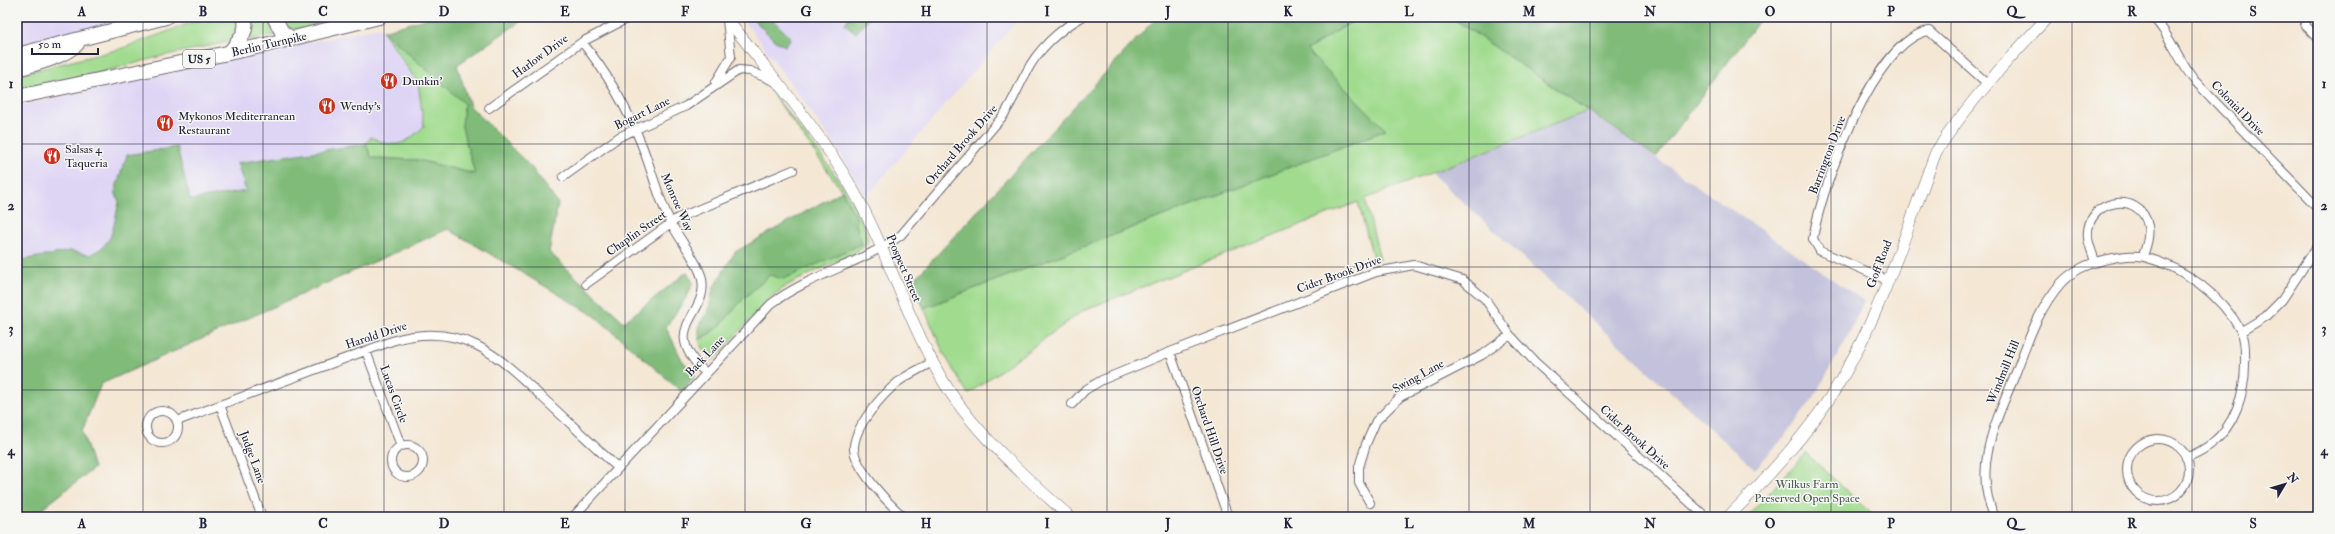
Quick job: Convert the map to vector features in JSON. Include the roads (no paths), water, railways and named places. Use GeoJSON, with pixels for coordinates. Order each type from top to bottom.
{"type":"FeatureCollection","features":[{"type":"Feature","properties":{"kind":"highway"},"geometry":{"type":"LineString","coordinates":[[17,55],[166,17]]}},
{"type":"Feature","properties":{"kind":"highway"},"geometry":{"type":"LineString","coordinates":[[229,53],[240,40],[246,26],[244,17]]}},
{"type":"Feature","properties":{"kind":"highway"},"geometry":{"type":"LineString","coordinates":[[274,17],[282,32],[292,39]]}},
{"type":"Feature","properties":{"kind":"highway","name":"Berlin Turnpike"},"geometry":{"type":"LineString","coordinates":[[17,97],[229,53],[379,17]]}},
{"type":"Feature","properties":{"kind":"highway"},"geometry":{"type":"LineString","coordinates":[[17,69],[65,53],[84,38]]}},
{"type":"Feature","properties":{"kind":"main road","name":"Goff Road"},"geometry":{"type":"LineString","coordinates":[[1728,517],[1758,487],[1805,431],[1846,372],[1872,322],[1936,152],[1951,129],[1988,84],[2048,17]]}},
{"type":"Feature","properties":{"kind":"main road","name":"Prospect Street"},"geometry":{"type":"LineString","coordinates":[[727,18],[842,172],[861,204],[882,247],[932,362],[961,409],[983,435],[1070,517]]}},
{"type":"Feature","properties":{"kind":"street","name":"Harlow Drive"},"geometry":{"type":"LineString","coordinates":[[489,108],[582,42],[630,17]]}},
{"type":"Feature","properties":{"kind":"street","name":"Orchard Brook Drive"},"geometry":{"type":"LineString","coordinates":[[882,247],[900,235],[1003,116],[1010,106],[1026,72],[1040,53],[1062,30],[1082,17]]}},
{"type":"Feature","properties":{"kind":"street","name":"Colonial Drive"},"geometry":{"type":"LineString","coordinates":[[2154,17],[2164,29],[2181,64],[2194,80],[2318,208]]}},
{"type":"Feature","properties":{"kind":"street","name":"Bogart Lane"},"geometry":{"type":"LineString","coordinates":[[712,88],[731,57],[727,18]]}},
{"type":"Feature","properties":{"kind":"street"},"geometry":{"type":"LineString","coordinates":[[2304,26],[2318,38]]}},
{"type":"Feature","properties":{"kind":"street","name":"Barrington Drive"},"geometry":{"type":"LineString","coordinates":[[1887,280],[1820,251],[1813,239],[1816,219],[1846,135],[1874,78],[1905,44],[1918,33],[1929,31],[1988,84]]}},
{"type":"Feature","properties":{"kind":"street","name":"Monroe Way"},"geometry":{"type":"LineString","coordinates":[[582,42],[612,84],[634,128],[671,223],[701,276],[700,298],[686,325],[685,338],[688,353],[706,373]]}},
{"type":"Feature","properties":{"kind":"street","name":"Bogart Lane"},"geometry":{"type":"LineString","coordinates":[[563,177],[619,137],[634,128],[686,106],[739,70],[750,71],[776,82]]}},
{"type":"Feature","properties":{"kind":"street","name":"Chaplin Street"},"geometry":{"type":"LineString","coordinates":[[586,284],[671,223],[686,214],[793,170]]}},
{"type":"Feature","properties":{"kind":"street"},"geometry":{"type":"LineString","coordinates":[[2095,262],[2088,238],[2089,229],[2100,209],[2116,202],[2128,204],[2145,218],[2148,226],[2148,235],[2143,256]]}},
{"type":"Feature","properties":{"kind":"street"},"geometry":{"type":"LineString","coordinates":[[2242,332],[2265,317],[2282,300],[2318,245]]}},
{"type":"Feature","properties":{"kind":"street","name":"Back Lane"},"geometry":{"type":"LineString","coordinates":[[572,517],[760,315],[783,296],[805,283],[882,247]]}},
{"type":"Feature","properties":{"kind":"street","name":"Windmill Hill"},"geometry":{"type":"LineString","coordinates":[[1995,517],[1987,491],[1985,472],[1988,443],[1998,415],[2036,323],[2047,301],[2062,282],[2077,271],[2095,262],[2118,257],[2143,256],[2195,279],[2218,300],[2242,332],[2246,351],[2244,388],[2240,404],[2223,432],[2212,444],[2186,458]]}},
{"type":"Feature","properties":{"kind":"street","name":"Cider Brook Drive"},"geometry":{"type":"LineString","coordinates":[[1072,404],[1085,390],[1102,380],[1170,352],[1376,272],[1414,265],[1440,271],[1463,280],[1485,299],[1510,335],[1535,362],[1706,517]]}},
{"type":"Feature","properties":{"kind":"street","name":"Harold Drive"},"geometry":{"type":"LineString","coordinates":[[177,421],[403,337],[428,334],[452,336],[475,343],[504,361],[618,468]]}},
{"type":"Feature","properties":{"kind":"street","name":"Swing Lane"},"geometry":{"type":"LineString","coordinates":[[1370,503],[1358,483],[1359,467],[1366,444],[1376,421],[1400,397],[1482,355],[1510,335]]}},
{"type":"Feature","properties":{"kind":"street","name":"Lucas Circle"},"geometry":{"type":"LineString","coordinates":[[366,351],[401,446]]}},
{"type":"Feature","properties":{"kind":"street","name":"Orchard Hill Drive"},"geometry":{"type":"LineString","coordinates":[[1170,352],[1228,517]]}},
{"type":"Feature","properties":{"kind":"street"},"geometry":{"type":"LineString","coordinates":[[904,517],[863,473],[854,448],[859,426],[882,399],[898,382],[932,362]]}},
{"type":"Feature","properties":{"kind":"street","name":"Judge Lane"},"geometry":{"type":"LineString","coordinates":[[220,405],[262,517]]}},
{"type":"Feature","properties":{"kind":"street"},"geometry":{"type":"LineString","coordinates":[[168,412],[177,421],[178,430],[171,441],[158,443],[148,435],[146,422],[155,413],[168,412]]}},
{"type":"Feature","properties":{"kind":"street"},"geometry":{"type":"LineString","coordinates":[[2153,439],[2166,440],[2178,447],[2186,458],[2189,472],[2185,485],[2176,495],[2163,500],[2149,500],[2137,493],[2129,482],[2127,468],[2131,455],[2140,444],[2153,439]]}},
{"type":"Feature","properties":{"kind":"street"},"geometry":{"type":"LineString","coordinates":[[401,446],[413,446],[422,454],[423,466],[415,475],[406,477],[400,476],[392,467],[392,455],[401,446]]}},
{"type":"Feature","properties":{"kind":"street"},"geometry":{"type":"LineString","coordinates":[[890,517],[897,511]]}},
{"type":"Feature","properties":{"kind":"place","name":"Dunkin'"},"geometry":{"type":"Point","coordinates":[389,81]}},
{"type":"Feature","properties":{"kind":"place","name":"Wendy's"},"geometry":{"type":"Point","coordinates":[327,106]}},
{"type":"Feature","properties":{"kind":"place","name":"Mykonos Mediterranean Restaurant"},"geometry":{"type":"Point","coordinates":[165,123]}},
{"type":"Feature","properties":{"kind":"place","name":"Salsas 4 Taqueria"},"geometry":{"type":"Point","coordinates":[52,156]}},
{"type":"Feature","properties":{"kind":"park label","name":"Wilkus Farm Preserved Open Space"},"geometry":{"type":"Point","coordinates":[1807,491]}}]}
